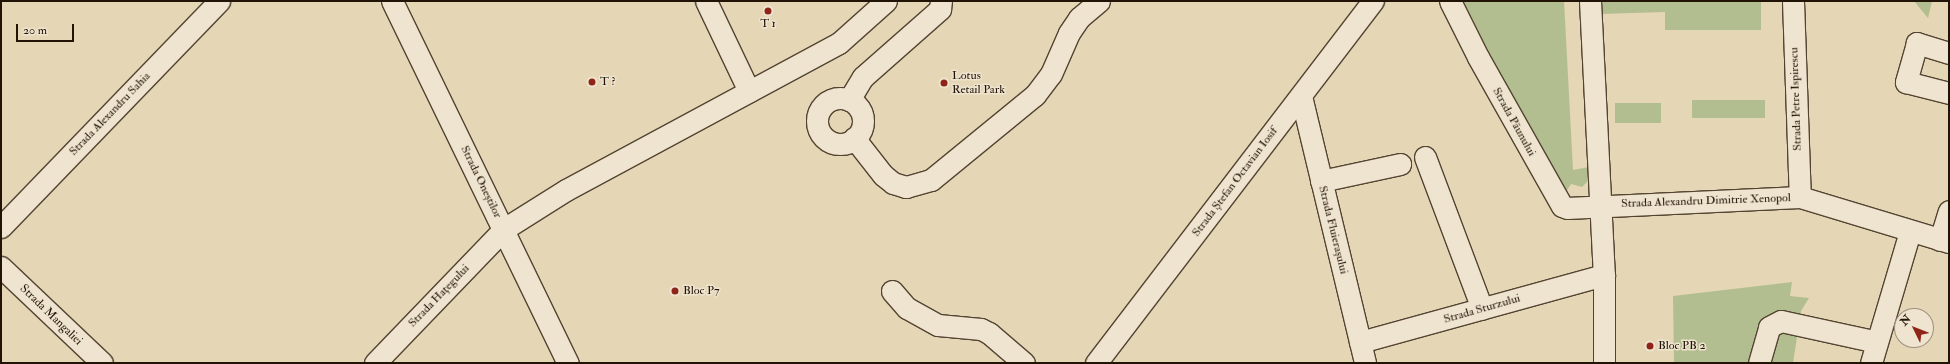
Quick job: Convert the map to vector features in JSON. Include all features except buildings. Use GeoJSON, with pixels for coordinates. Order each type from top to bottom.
{"type":"FeatureCollection","features":[{"type":"Feature","properties":{"kind":"street","name":"Strada Alexandru Sahia"},"geometry":{"type":"LineString","coordinates":[[1,227],[219,1]]}},
{"type":"Feature","properties":{"kind":"street","name":"Strada Oneștilor"},"geometry":{"type":"LineString","coordinates":[[392,1],[568,363]]}},
{"type":"Feature","properties":{"kind":"street"},"geometry":{"type":"LineString","coordinates":[[706,1],[749,91]]}},
{"type":"Feature","properties":{"kind":"street","name":"Strada Hațegului"},"geometry":{"type":"LineString","coordinates":[[375,363],[504,229],[566,190],[839,43],[886,1]]}},
{"type":"Feature","properties":{"kind":"street"},"geometry":{"type":"LineString","coordinates":[[849,100],[863,76],[940,9],[941,1]]}},
{"type":"Feature","properties":{"kind":"street"},"geometry":{"type":"LineString","coordinates":[[854,138],[883,175],[893,183],[906,187],[931,180],[1035,95],[1051,74],[1069,33],[1079,18],[1100,1]]}},
{"type":"Feature","properties":{"kind":"street","name":"Strada Ștefan Octavian Iosif"},"geometry":{"type":"LineString","coordinates":[[1096,363],[1373,1]]}},
{"type":"Feature","properties":{"kind":"street","name":"Strada Păunului"},"geometry":{"type":"LineString","coordinates":[[1450,1],[1558,204],[1567,208],[1601,205]]}},
{"type":"Feature","properties":{"kind":"street"},"geometry":{"type":"LineString","coordinates":[[1590,1],[1604,275],[1604,363]]}},
{"type":"Feature","properties":{"kind":"street","name":"Strada Petre Ispirescu"},"geometry":{"type":"LineString","coordinates":[[1793,1],[1800,197]]}},
{"type":"Feature","properties":{"kind":"street"},"geometry":{"type":"LineString","coordinates":[[1949,53],[1917,43],[1906,82],[1949,93]]}},
{"type":"Feature","properties":{"kind":"street","name":"Strada Fluierașului"},"geometry":{"type":"LineString","coordinates":[[1301,96],[1365,363]]}},
{"type":"Feature","properties":{"kind":"street"},"geometry":{"type":"LineString","coordinates":[[842,98],[849,100],[856,104],[863,118],[859,133],[848,142],[834,143],[822,135],[817,122],[821,108],[826,102],[842,98]]}},
{"type":"Feature","properties":{"kind":"street"},"geometry":{"type":"LineString","coordinates":[[1425,157],[1482,309]]}},
{"type":"Feature","properties":{"kind":"street"},"geometry":{"type":"LineString","coordinates":[[1321,181],[1400,164]]}},
{"type":"Feature","properties":{"kind":"street","name":"Strada Alexandru Dimitrie Xenopol"},"geometry":{"type":"LineString","coordinates":[[1601,205],[1800,197],[1945,241]]}},
{"type":"Feature","properties":{"kind":"street"},"geometry":{"type":"LineString","coordinates":[[1945,241],[1949,211]]}},
{"type":"Feature","properties":{"kind":"street"},"geometry":{"type":"LineString","coordinates":[[1871,363],[1910,231]]}},
{"type":"Feature","properties":{"kind":"street","name":"Strada Mangaliei"},"geometry":{"type":"LineString","coordinates":[[1,267],[102,363]]}},
{"type":"Feature","properties":{"kind":"street","name":"Strada Sturzului"},"geometry":{"type":"LineString","coordinates":[[1360,342],[1604,275]]}},
{"type":"Feature","properties":{"kind":"street"},"geometry":{"type":"LineString","coordinates":[[892,291],[907,308],[938,325],[981,330],[989,334],[1024,363]]}},
{"type":"Feature","properties":{"kind":"street"},"geometry":{"type":"LineString","coordinates":[[1759,363],[1769,327],[1781,321],[1877,342]]}},
{"type":"Feature","properties":{"kind":"green space"},"geometry":{"type":"Polygon","coordinates":[[[1450,1],[1564,1],[1573,170],[1589,167],[1588,181],[1582,187],[1571,184],[1558,204],[1450,1]]]}},
{"type":"Feature","properties":{"kind":"green space"},"geometry":{"type":"Polygon","coordinates":[[[1601,1],[1761,1],[1761,30],[1665,30],[1665,12],[1600,14],[1601,1]]]}},
{"type":"Feature","properties":{"kind":"green space"},"geometry":{"type":"Polygon","coordinates":[[[1914,1],[1932,1],[1928,18],[1914,1]]]}},
{"type":"Feature","properties":{"kind":"green space"},"geometry":{"type":"Polygon","coordinates":[[[1692,100],[1765,100],[1765,118],[1692,118],[1692,100]]]}},
{"type":"Feature","properties":{"kind":"green space"},"geometry":{"type":"Polygon","coordinates":[[[1615,103],[1661,103],[1661,123],[1615,123],[1615,103]]]}},
{"type":"Feature","properties":{"kind":"green space"},"geometry":{"type":"Polygon","coordinates":[[[1792,282],[1790,296],[1809,298],[1801,311],[1793,363],[1674,363],[1673,296],[1792,282]]]}},
{"type":"Feature","properties":{"kind":"place","name":"T 1"},"geometry":{"type":"Point","coordinates":[768,11]}},
{"type":"Feature","properties":{"kind":"place","name":"T ?"},"geometry":{"type":"Point","coordinates":[592,82]}},
{"type":"Feature","properties":{"kind":"place","name":"Lotus Retail Park"},"geometry":{"type":"Point","coordinates":[944,83]}},
{"type":"Feature","properties":{"kind":"place","name":"Bloc P7"},"geometry":{"type":"Point","coordinates":[675,291]}},
{"type":"Feature","properties":{"kind":"place","name":"Bloc PB 2"},"geometry":{"type":"Point","coordinates":[1650,346]}}]}
